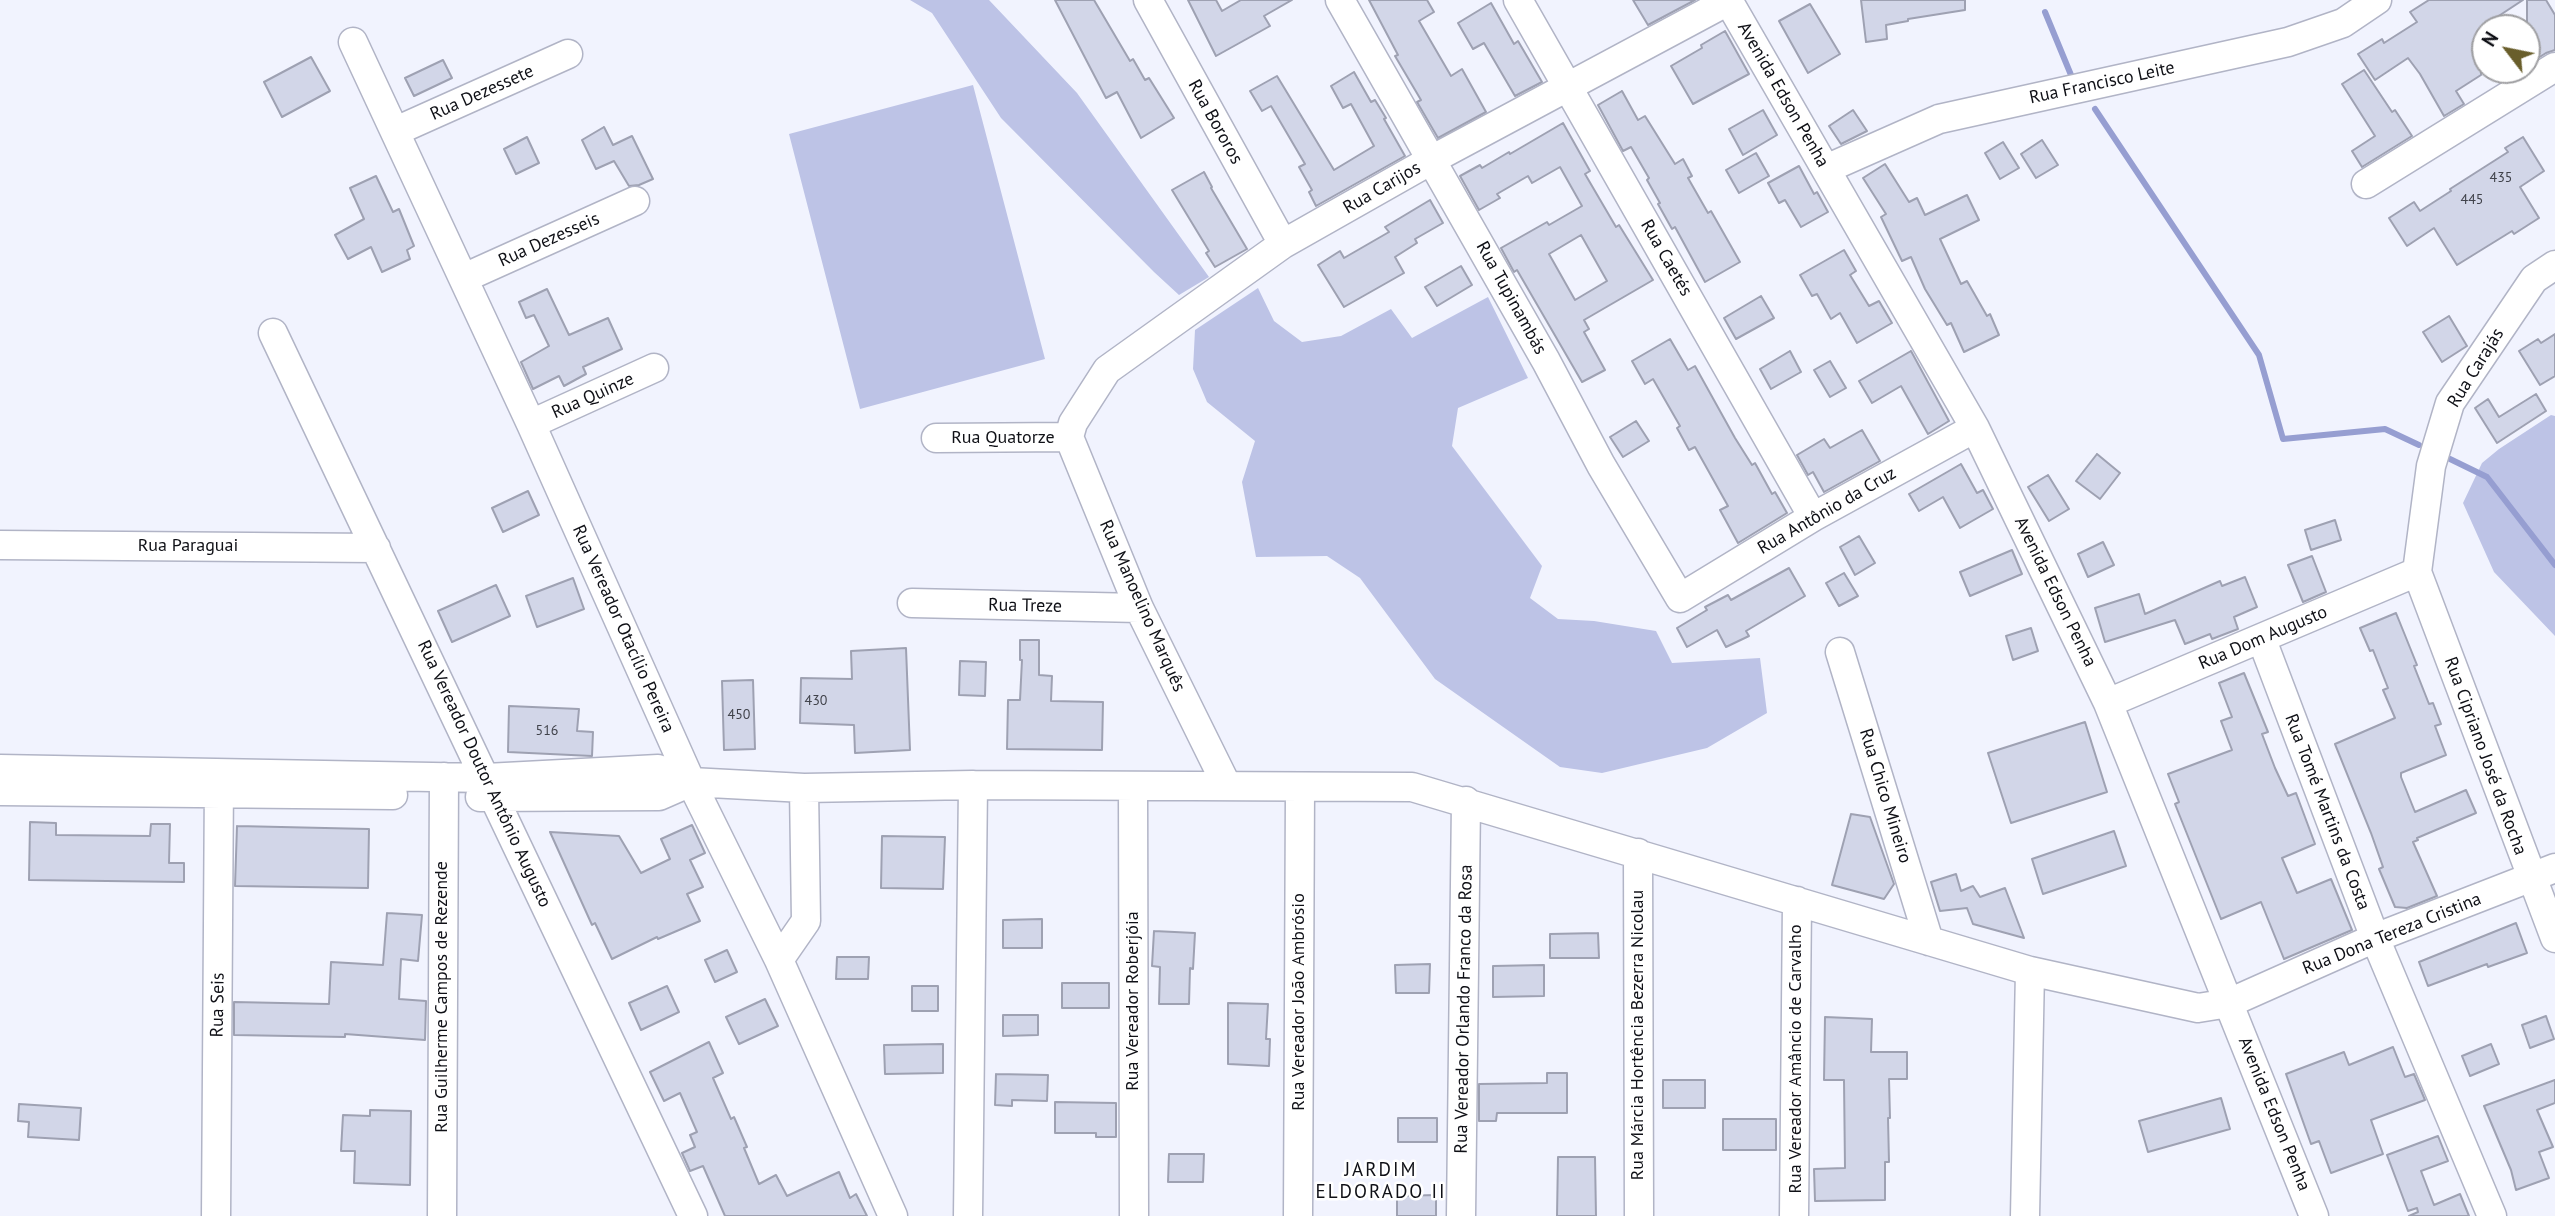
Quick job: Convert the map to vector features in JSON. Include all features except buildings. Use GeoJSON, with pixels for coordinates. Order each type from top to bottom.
{"type":"FeatureCollection","features":[{"type":"Feature","properties":{"kind":"street","name":"Rua Bororos"},"geometry":{"type":"LineString","coordinates":[[1148,0],[1283,244]]}},
{"type":"Feature","properties":{"kind":"street","name":"Rua Tupinambás"},"geometry":{"type":"LineString","coordinates":[[1340,0],[1546,360],[1601,465],[1680,598]]}},
{"type":"Feature","properties":{"kind":"street","name":"Rua Caetés"},"geometry":{"type":"LineString","coordinates":[[1518,0],[1813,517]]}},
{"type":"Feature","properties":{"kind":"street","name":"Rua Carijos"},"geometry":{"type":"LineString","coordinates":[[1071,430],[1107,370],[1283,244],[1433,159],[1728,0]]}},
{"type":"Feature","properties":{"kind":"street","name":"Avenida Edson Penha"},"geometry":{"type":"LineString","coordinates":[[1728,0],[1975,428],[2108,703],[2314,1216]]}},
{"type":"Feature","properties":{"kind":"street","name":"Rua Francisco Leite"},"geometry":{"type":"LineString","coordinates":[[1826,169],[1939,119],[2288,42],[2343,23],[2377,0]]}},
{"type":"Feature","properties":{"kind":"street","name":"Rua Vereador Otacílio Pereira"},"geometry":{"type":"LineString","coordinates":[[353,42],[531,424],[691,782],[779,960],[893,1216]]}},
{"type":"Feature","properties":{"kind":"street","name":"Rua Dezessete"},"geometry":{"type":"LineString","coordinates":[[396,131],[568,54]]}},
{"type":"Feature","properties":{"kind":"street"},"geometry":{"type":"LineString","coordinates":[[2366,184],[2555,67]]}},
{"type":"Feature","properties":{"kind":"street","name":"Rua Dezesseis"},"geometry":{"type":"LineString","coordinates":[[464,278],[635,201]]}},
{"type":"Feature","properties":{"kind":"street","name":"Rua Carajás"},"geometry":{"type":"LineString","coordinates":[[2417,572],[2431,466],[2450,402],[2534,279],[2555,265]]}},
{"type":"Feature","properties":{"kind":"street","name":"Rua Vereador Doutor Antônio Augusto"},"geometry":{"type":"LineString","coordinates":[[273,333],[693,1216]]}},
{"type":"Feature","properties":{"kind":"street","name":"Rua Quinze"},"geometry":{"type":"LineString","coordinates":[[531,424],[654,368]]}},
{"type":"Feature","properties":{"kind":"street","name":"Rua Antônio da Cruz"},"geometry":{"type":"LineString","coordinates":[[1680,598],[1813,517],[1975,428]]}},
{"type":"Feature","properties":{"kind":"street","name":"Rua Quatorze"},"geometry":{"type":"LineString","coordinates":[[936,438],[1071,430]]}},
{"type":"Feature","properties":{"kind":"street","name":"Rua Manoelino Marquês"},"geometry":{"type":"LineString","coordinates":[[1071,430],[1139,608],[1227,786]]}},
{"type":"Feature","properties":{"kind":"street","name":"Rua Paraguai"},"geometry":{"type":"LineString","coordinates":[[0,545],[376,548]]}},
{"type":"Feature","properties":{"kind":"street","name":"Rua Dom Augusto"},"geometry":{"type":"LineString","coordinates":[[2108,703],[2262,640],[2417,572]]}},
{"type":"Feature","properties":{"kind":"street","name":"Rua Cipriano José da Rocha"},"geometry":{"type":"LineString","coordinates":[[2417,572],[2543,873],[2555,938]]}},
{"type":"Feature","properties":{"kind":"street","name":"Rua Treze"},"geometry":{"type":"LineString","coordinates":[[912,603],[1139,608]]}},
{"type":"Feature","properties":{"kind":"street","name":"Rua Tomé Martins da Costa"},"geometry":{"type":"LineString","coordinates":[[2262,640],[2375,938],[2492,1216]]}},
{"type":"Feature","properties":{"kind":"street","name":"Rua Chico Mineiro"},"geometry":{"type":"LineString","coordinates":[[1840,652],[1929,941]]}},
{"type":"Feature","properties":{"kind":"street"},"geometry":{"type":"LineString","coordinates":[[0,769],[220,784]]}},
{"type":"Feature","properties":{"kind":"street","name":"Rua Dona Tereza Cristina"},"geometry":{"type":"LineString","coordinates":[[220,784],[491,788],[658,769],[691,782],[804,788],[972,785],[1412,787],[2030,971],[2198,1008],[2229,1003],[2375,938],[2543,873]]}},
{"type":"Feature","properties":{"kind":"street"},"geometry":{"type":"LineString","coordinates":[[0,791],[220,784]]}},
{"type":"Feature","properties":{"kind":"street","name":"Rua Seis"},"geometry":{"type":"LineString","coordinates":[[216,1216],[220,784]]}},
{"type":"Feature","properties":{"kind":"street"},"geometry":{"type":"LineString","coordinates":[[968,1216],[972,785]]}},
{"type":"Feature","properties":{"kind":"street","name":"Rua Guilherme Campos de Rezende"},"geometry":{"type":"LineString","coordinates":[[442,1216],[443,786]]}},
{"type":"Feature","properties":{"kind":"street","name":"Rua Vereador Roberjóia"},"geometry":{"type":"LineString","coordinates":[[1133,786],[1134,1216]]}},
{"type":"Feature","properties":{"kind":"street"},"geometry":{"type":"LineString","coordinates":[[779,960],[806,921],[804,788]]}},
{"type":"Feature","properties":{"kind":"street","name":"Rua Vereador João Ambrósio"},"geometry":{"type":"LineString","coordinates":[[1298,1216],[1300,788]]}},
{"type":"Feature","properties":{"kind":"street","name":"Rua Vereador Orlando Franco da Rosa"},"geometry":{"type":"LineString","coordinates":[[1461,1216],[1466,801]]}},
{"type":"Feature","properties":{"kind":"street","name":"Rua Márcia Hortência Bezerra Nicolau"},"geometry":{"type":"LineString","coordinates":[[1638,853],[1639,1216]]}},
{"type":"Feature","properties":{"kind":"street","name":"Rua Vereador Amâncio de Carvalho"},"geometry":{"type":"LineString","coordinates":[[1794,1216],[1797,901]]}},
{"type":"Feature","properties":{"kind":"street"},"geometry":{"type":"LineString","coordinates":[[2025,1216],[2030,971]]}},
{"type":"Feature","properties":{"kind":"shaded area"},"geometry":{"type":"Polygon","coordinates":[[[910,0],[989,0],[1077,93],[1209,277],[1179,295],[1154,272],[1001,118],[932,13],[910,0]]]}},
{"type":"Feature","properties":{"kind":"shaded area"},"geometry":{"type":"Polygon","coordinates":[[[973,85],[1045,359],[860,409],[789,134],[973,85]]]}},
{"type":"Feature","properties":{"kind":"shaded area"},"geometry":{"type":"Polygon","coordinates":[[[1258,288],[1274,321],[1302,342],[1341,336],[1391,309],[1412,338],[1488,297],[1528,378],[1458,408],[1452,446],[1542,566],[1530,598],[1558,619],[1594,621],[1656,631],[1672,663],[1760,658],[1767,713],[1707,748],[1602,773],[1560,767],[1435,679],[1360,578],[1327,556],[1256,557],[1242,482],[1255,441],[1207,402],[1193,369],[1195,330],[1258,288]]]}},
{"type":"Feature","properties":{"kind":"shaded area"},"geometry":{"type":"Polygon","coordinates":[[[2551,415],[2555,416],[2555,636],[2494,572],[2463,503],[2482,463],[2551,415]]]}},
{"type":"Feature","properties":{"kind":"waterway"},"geometry":{"type":"LineString","coordinates":[[2045,12],[2071,75]]}},
{"type":"Feature","properties":{"kind":"waterway"},"geometry":{"type":"LineString","coordinates":[[2095,109],[2259,355],[2283,439],[2385,429],[2419,445]]}},
{"type":"Feature","properties":{"kind":"waterway"},"geometry":{"type":"LineString","coordinates":[[2450,459],[2487,477],[2555,565]]}},
{"type":"Feature","properties":{"kind":"district","name":"JARDIM ELDORADO II"},"geometry":{"type":"Point","coordinates":[1381,1182]}}]}
